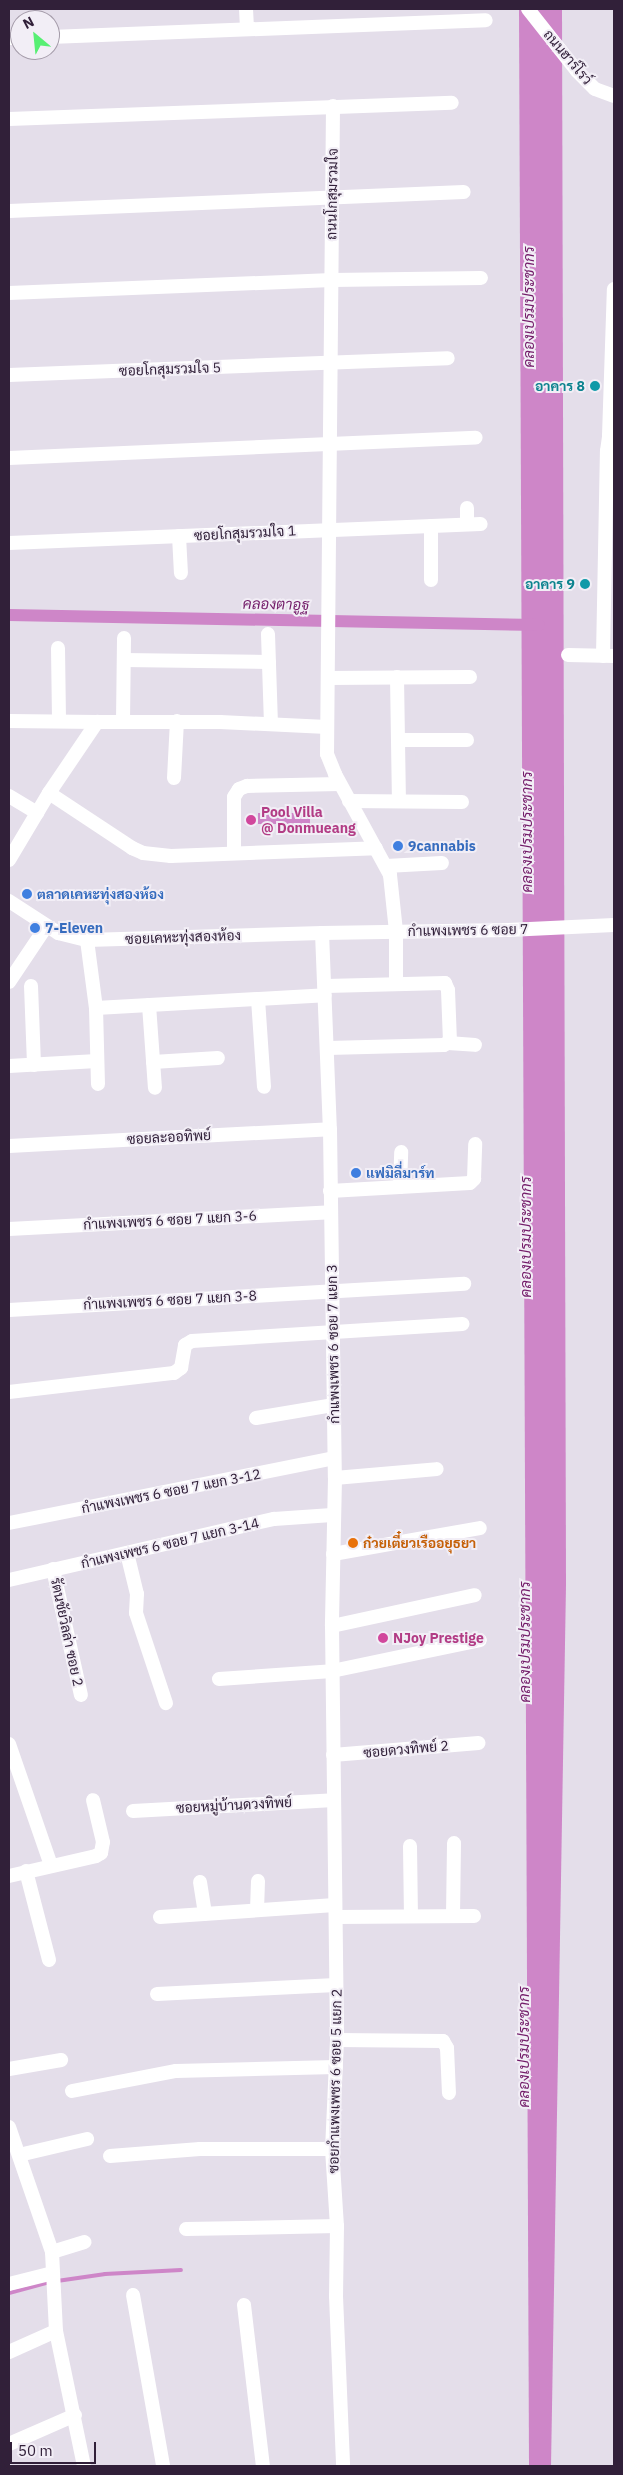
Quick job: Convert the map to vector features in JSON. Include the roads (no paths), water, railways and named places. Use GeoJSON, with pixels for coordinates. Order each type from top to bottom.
{"type":"FeatureCollection","features":[{"type":"Feature","properties":{"kind":"street"},"geometry":{"type":"LineString","coordinates":[[246,9],[252,29]]}},
{"type":"Feature","properties":{"kind":"street"},"geometry":{"type":"LineString","coordinates":[[252,29],[256,9]]}},
{"type":"Feature","properties":{"kind":"street","name":"ถนนฮาร์โรว์"},"geometry":{"type":"LineString","coordinates":[[528,9],[576,71],[595,89],[610,95]]}},
{"type":"Feature","properties":{"kind":"street"},"geometry":{"type":"LineString","coordinates":[[60,37],[486,20]]}},
{"type":"Feature","properties":{"kind":"street"},"geometry":{"type":"LineString","coordinates":[[9,119],[452,103]]}},
{"type":"Feature","properties":{"kind":"street","name":"ถนนโกสุมรวมใจ"},"geometry":{"type":"LineString","coordinates":[[333,106],[327,754],[340,784],[386,866],[392,882],[396,932],[396,984]]}},
{"type":"Feature","properties":{"kind":"street"},"geometry":{"type":"LineString","coordinates":[[9,210],[464,192]]}},
{"type":"Feature","properties":{"kind":"street"},"geometry":{"type":"LineString","coordinates":[[9,293],[332,280],[481,278]]}},
{"type":"Feature","properties":{"kind":"street"},"geometry":{"type":"LineString","coordinates":[[568,655],[609,656],[610,565],[607,451],[613,375],[614,289]]}},
{"type":"Feature","properties":{"kind":"street","name":"ซอยโกสุมรวมใจ 5"},"geometry":{"type":"LineString","coordinates":[[9,375],[448,358]]}},
{"type":"Feature","properties":{"kind":"street"},"geometry":{"type":"LineString","coordinates":[[9,458],[476,438]]}},
{"type":"Feature","properties":{"kind":"street"},"geometry":{"type":"LineString","coordinates":[[467,508],[467,524]]}},
{"type":"Feature","properties":{"kind":"street","name":"ซอยโกสุมรวมใจ 1"},"geometry":{"type":"LineString","coordinates":[[9,543],[482,524]]}},
{"type":"Feature","properties":{"kind":"street"},"geometry":{"type":"LineString","coordinates":[[431,526],[431,580]]}},
{"type":"Feature","properties":{"kind":"street"},"geometry":{"type":"LineString","coordinates":[[179,536],[180,573]]}},
{"type":"Feature","properties":{"kind":"street"},"geometry":{"type":"LineString","coordinates":[[268,634],[271,724]]}},
{"type":"Feature","properties":{"kind":"street"},"geometry":{"type":"LineString","coordinates":[[123,721],[124,638]]}},
{"type":"Feature","properties":{"kind":"street"},"geometry":{"type":"LineString","coordinates":[[58,648],[59,721]]}},
{"type":"Feature","properties":{"kind":"street"},"geometry":{"type":"LineString","coordinates":[[124,660],[269,662]]}},
{"type":"Feature","properties":{"kind":"street"},"geometry":{"type":"LineString","coordinates":[[397,677],[399,800]]}},
{"type":"Feature","properties":{"kind":"street"},"geometry":{"type":"LineString","coordinates":[[328,678],[470,677]]}},
{"type":"Feature","properties":{"kind":"street"},"geometry":{"type":"LineString","coordinates":[[9,720],[177,721],[327,727]]}},
{"type":"Feature","properties":{"kind":"street"},"geometry":{"type":"LineString","coordinates":[[174,778],[177,721]]}},
{"type":"Feature","properties":{"kind":"street"},"geometry":{"type":"LineString","coordinates":[[9,860],[48,793],[98,722]]}},
{"type":"Feature","properties":{"kind":"street"},"geometry":{"type":"LineString","coordinates":[[398,740],[467,740]]}},
{"type":"Feature","properties":{"kind":"street"},"geometry":{"type":"LineString","coordinates":[[234,854],[234,797],[239,789],[247,786],[340,784]]}},
{"type":"Feature","properties":{"kind":"street"},"geometry":{"type":"LineString","coordinates":[[48,793],[132,848],[143,853],[171,856],[376,848]]}},
{"type":"Feature","properties":{"kind":"street"},"geometry":{"type":"LineString","coordinates":[[9,796],[37,813]]}},
{"type":"Feature","properties":{"kind":"street"},"geometry":{"type":"LineString","coordinates":[[349,801],[462,802]]}},
{"type":"Feature","properties":{"kind":"street"},"geometry":{"type":"LineString","coordinates":[[386,866],[442,864]]}},
{"type":"Feature","properties":{"kind":"street"},"geometry":{"type":"LineString","coordinates":[[9,901],[46,927],[9,982]]}},
{"type":"Feature","properties":{"kind":"street","name":"กำแพงเพชร 6 ซอย 7"},"geometry":{"type":"LineString","coordinates":[[322,933],[516,930],[614,924]]}},
{"type":"Feature","properties":{"kind":"street","name":"ซอยเคหะทุ่งสองห้อง"},"geometry":{"type":"LineString","coordinates":[[46,927],[70,938],[87,940],[322,933]]}},
{"type":"Feature","properties":{"kind":"street","name":"กำแพงเพชร 6 ซอย 7 แยก 3"},"geometry":{"type":"LineString","coordinates":[[322,933],[330,1129],[333,1458],[335,1478],[332,1515],[333,1755]]}},
{"type":"Feature","properties":{"kind":"street"},"geometry":{"type":"LineString","coordinates":[[87,940],[96,1008],[98,1084]]}},
{"type":"Feature","properties":{"kind":"street"},"geometry":{"type":"LineString","coordinates":[[96,1008],[258,999],[325,990],[396,984],[445,983],[448,990],[450,1041],[448,1043]]}},
{"type":"Feature","properties":{"kind":"street"},"geometry":{"type":"LineString","coordinates":[[31,986],[34,1065]]}},
{"type":"Feature","properties":{"kind":"street"},"geometry":{"type":"LineString","coordinates":[[258,999],[264,1087]]}},
{"type":"Feature","properties":{"kind":"street"},"geometry":{"type":"LineString","coordinates":[[149,1005],[154,1088]]}},
{"type":"Feature","properties":{"kind":"street"},"geometry":{"type":"LineString","coordinates":[[328,1048],[448,1043],[475,1044]]}},
{"type":"Feature","properties":{"kind":"street"},"geometry":{"type":"LineString","coordinates":[[153,1062],[218,1058]]}},
{"type":"Feature","properties":{"kind":"street"},"geometry":{"type":"LineString","coordinates":[[9,1066],[97,1061]]}},
{"type":"Feature","properties":{"kind":"street","name":"ซอยละออทิพย์"},"geometry":{"type":"LineString","coordinates":[[9,1146],[330,1129]]}},
{"type":"Feature","properties":{"kind":"street"},"geometry":{"type":"LineString","coordinates":[[330,1191],[470,1183],[474,1179],[475,1144]]}},
{"type":"Feature","properties":{"kind":"street"},"geometry":{"type":"LineString","coordinates":[[400,1187],[401,1152]]}},
{"type":"Feature","properties":{"kind":"street","name":"กำแพงเพชร 6 ซอย 7 แยก 3-6"},"geometry":{"type":"LineString","coordinates":[[9,1229],[331,1212]]}},
{"type":"Feature","properties":{"kind":"street","name":"กำแพงเพชร 6 ซอย 7 แยก 3-8"},"geometry":{"type":"LineString","coordinates":[[9,1310],[332,1290],[464,1284]]}},
{"type":"Feature","properties":{"kind":"street"},"geometry":{"type":"LineString","coordinates":[[9,1392],[174,1373],[181,1368],[185,1345],[192,1342],[462,1324]]}},
{"type":"Feature","properties":{"kind":"street"},"geometry":{"type":"LineString","coordinates":[[256,1418],[334,1405]]}},
{"type":"Feature","properties":{"kind":"street","name":"กำแพงเพชร 6 ซอย 7 แยก 3-12"},"geometry":{"type":"LineString","coordinates":[[9,1523],[333,1458]]}},
{"type":"Feature","properties":{"kind":"street"},"geometry":{"type":"LineString","coordinates":[[335,1478],[438,1469]]}},
{"type":"Feature","properties":{"kind":"street","name":"กำแพงเพชร 6 ซอย 7 แยก 3-14"},"geometry":{"type":"LineString","coordinates":[[9,1580],[274,1519],[332,1515]]}},
{"type":"Feature","properties":{"kind":"street"},"geometry":{"type":"LineString","coordinates":[[333,1554],[480,1528]]}},
{"type":"Feature","properties":{"kind":"street"},"geometry":{"type":"LineString","coordinates":[[127,1553],[137,1594],[136,1613],[166,1703]]}},
{"type":"Feature","properties":{"kind":"street","name":"รัตนชัยวิลล่า ซอย 2"},"geometry":{"type":"LineString","coordinates":[[53,1569],[81,1695]]}},
{"type":"Feature","properties":{"kind":"street"},"geometry":{"type":"LineString","coordinates":[[332,1626],[475,1595]]}},
{"type":"Feature","properties":{"kind":"street"},"geometry":{"type":"LineString","coordinates":[[219,1679],[332,1671],[480,1640]]}},
{"type":"Feature","properties":{"kind":"street","name":"ซอยดวงทิพย์ 2"},"geometry":{"type":"LineString","coordinates":[[333,1755],[479,1743]]}},
{"type":"Feature","properties":{"kind":"street"},"geometry":{"type":"LineString","coordinates":[[9,1744],[51,1865]]}},
{"type":"Feature","properties":{"kind":"street","name":"ซอยกำแพงเพชร 6 ซอย 5 แยก 2"},"geometry":{"type":"LineString","coordinates":[[333,1755],[337,2040],[332,2149],[337,2226],[336,2296],[343,2466]]}},
{"type":"Feature","properties":{"kind":"street"},"geometry":{"type":"LineString","coordinates":[[9,1876],[96,1856],[101,1853],[103,1842],[93,1800]]}},
{"type":"Feature","properties":{"kind":"street","name":"ซอยหมู่บ้านดวงทิพย์"},"geometry":{"type":"LineString","coordinates":[[133,1811],[334,1800]]}},
{"type":"Feature","properties":{"kind":"street"},"geometry":{"type":"LineString","coordinates":[[453,1916],[454,1843]]}},
{"type":"Feature","properties":{"kind":"street"},"geometry":{"type":"LineString","coordinates":[[410,1846],[411,1916]]}},
{"type":"Feature","properties":{"kind":"street"},"geometry":{"type":"LineString","coordinates":[[26,1871],[49,1960]]}},
{"type":"Feature","properties":{"kind":"street"},"geometry":{"type":"LineString","coordinates":[[257,1910],[258,1880]]}},
{"type":"Feature","properties":{"kind":"street"},"geometry":{"type":"LineString","coordinates":[[200,1882],[205,1914]]}},
{"type":"Feature","properties":{"kind":"street"},"geometry":{"type":"LineString","coordinates":[[160,1916],[257,1910],[336,1911],[411,1916],[474,1916]]}},
{"type":"Feature","properties":{"kind":"street"},"geometry":{"type":"LineString","coordinates":[[157,1994],[336,1985]]}},
{"type":"Feature","properties":{"kind":"street"},"geometry":{"type":"LineString","coordinates":[[337,2040],[443,2041],[447,2048],[449,2093]]}},
{"type":"Feature","properties":{"kind":"street"},"geometry":{"type":"LineString","coordinates":[[9,2068],[61,2060]]}},
{"type":"Feature","properties":{"kind":"street"},"geometry":{"type":"LineString","coordinates":[[72,2091],[176,2071],[336,2067]]}},
{"type":"Feature","properties":{"kind":"street"},"geometry":{"type":"LineString","coordinates":[[9,2127],[52,2252],[56,2331],[76,2415],[84,2466]]}},
{"type":"Feature","properties":{"kind":"street"},"geometry":{"type":"LineString","coordinates":[[19,2155],[87,2138]]}},
{"type":"Feature","properties":{"kind":"street"},"geometry":{"type":"LineString","coordinates":[[110,2156],[207,2149],[332,2149]]}},
{"type":"Feature","properties":{"kind":"street"},"geometry":{"type":"LineString","coordinates":[[186,2229],[337,2226]]}},
{"type":"Feature","properties":{"kind":"street"},"geometry":{"type":"LineString","coordinates":[[52,2252],[84,2242]]}},
{"type":"Feature","properties":{"kind":"street"},"geometry":{"type":"LineString","coordinates":[[9,2284],[53,2278]]}},
{"type":"Feature","properties":{"kind":"street"},"geometry":{"type":"LineString","coordinates":[[133,2295],[163,2466]]}},
{"type":"Feature","properties":{"kind":"street"},"geometry":{"type":"LineString","coordinates":[[244,2305],[263,2466]]}},
{"type":"Feature","properties":{"kind":"street"},"geometry":{"type":"LineString","coordinates":[[9,2352],[56,2331]]}},
{"type":"Feature","properties":{"kind":"street"},"geometry":{"type":"LineString","coordinates":[[9,2444],[76,2415]]}},
{"type":"Feature","properties":{"kind":"water","name":"คลองเปรมประชากร"},"geometry":{"type":"Polygon","coordinates":[[[519,9],[562,9],[566,1585],[551,2466],[529,2466],[519,9]]]}},
{"type":"Feature","properties":{"kind":"water"},"geometry":{"type":"Polygon","coordinates":[[[258,813],[310,813],[310,824],[258,824],[258,813]]]}},
{"type":"Feature","properties":{"kind":"waterway","name":"คลองตาอูฐ"},"geometry":{"type":"LineString","coordinates":[[9,615],[539,625]]}},
{"type":"Feature","properties":{"kind":"waterway"},"geometry":{"type":"LineString","coordinates":[[57,2281],[105,2274],[181,2270]]}},
{"type":"Feature","properties":{"kind":"waterway"},"geometry":{"type":"LineString","coordinates":[[9,2293],[50,2282]]}},
{"type":"Feature","properties":{"kind":"place","name":"อาคาร 8"},"geometry":{"type":"Point","coordinates":[595,386]}},
{"type":"Feature","properties":{"kind":"place","name":"อาคาร 9"},"geometry":{"type":"Point","coordinates":[585,584]}},
{"type":"Feature","properties":{"kind":"place","name":"Pool Villa @ Donmueang"},"geometry":{"type":"Point","coordinates":[251,820]}},
{"type":"Feature","properties":{"kind":"place","name":"9cannabis"},"geometry":{"type":"Point","coordinates":[398,846]}},
{"type":"Feature","properties":{"kind":"place","name":"ตลาดเคหะทุ่งสองห้อง"},"geometry":{"type":"Point","coordinates":[27,894]}},
{"type":"Feature","properties":{"kind":"place","name":"7-Eleven"},"geometry":{"type":"Point","coordinates":[35,928]}},
{"type":"Feature","properties":{"kind":"place","name":"แฟมิลี่มาร์ท"},"geometry":{"type":"Point","coordinates":[356,1173]}},
{"type":"Feature","properties":{"kind":"place","name":"ก๋วยเตี๋ยวเรืออยุธยา"},"geometry":{"type":"Point","coordinates":[353,1543]}},
{"type":"Feature","properties":{"kind":"place","name":"NJoy Prestige"},"geometry":{"type":"Point","coordinates":[383,1638]}}]}
